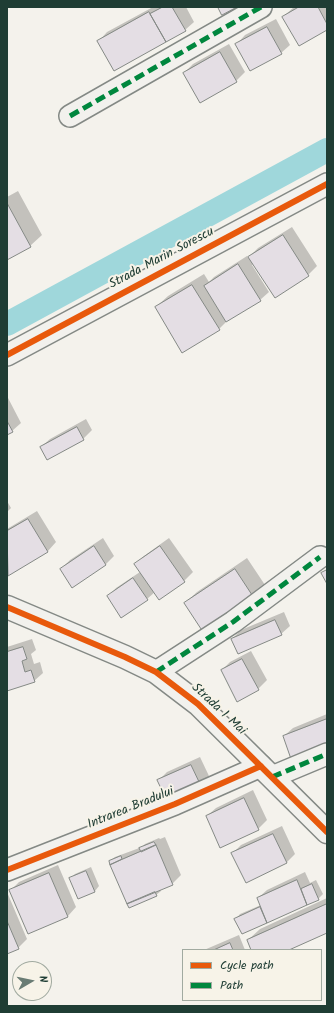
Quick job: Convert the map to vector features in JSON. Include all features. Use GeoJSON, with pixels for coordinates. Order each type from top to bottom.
{"type":"FeatureCollection","features":[{"type":"Feature","properties":{"kind":"street"},"geometry":{"type":"LineString","coordinates":[[70,116],[261,7]]}},
{"type":"Feature","properties":{"kind":"street","name":"Strada Marin Sorescu"},"geometry":{"type":"LineString","coordinates":[[7,355],[327,184]]}},
{"type":"Feature","properties":{"kind":"street"},"geometry":{"type":"LineString","coordinates":[[156,672],[233,622],[320,557]]}},
{"type":"Feature","properties":{"kind":"street","name":"Strada 1 Mai"},"geometry":{"type":"LineString","coordinates":[[7,607],[125,657],[156,672],[198,704],[327,832]]}},
{"type":"Feature","properties":{"kind":"street"},"geometry":{"type":"LineString","coordinates":[[266,771],[327,754]]}},
{"type":"Feature","properties":{"kind":"street","name":"Intrarea Bradului"},"geometry":{"type":"LineString","coordinates":[[7,870],[175,804],[266,771]]}},
{"type":"Feature","properties":{"kind":"building"},"geometry":{"type":"Polygon","coordinates":[[[163,7],[172,7],[186,31],[166,42],[150,14],[163,7]]]}},
{"type":"Feature","properties":{"kind":"building"},"geometry":{"type":"Polygon","coordinates":[[[218,7],[237,7],[222,15],[218,7]]]}},
{"type":"Feature","properties":{"kind":"building"},"geometry":{"type":"Polygon","coordinates":[[[299,7],[318,7],[327,24],[327,30],[299,46],[282,17],[299,7]]]}},
{"type":"Feature","properties":{"kind":"building"},"geometry":{"type":"Polygon","coordinates":[[[149,12],[166,42],[114,71],[97,41],[149,12]]]}},
{"type":"Feature","properties":{"kind":"building"},"geometry":{"type":"Polygon","coordinates":[[[267,27],[282,54],[250,71],[235,44],[267,27]]]}},
{"type":"Feature","properties":{"kind":"building"},"geometry":{"type":"Polygon","coordinates":[[[220,52],[237,82],[200,103],[183,73],[220,52]]]}},
{"type":"Feature","properties":{"kind":"building"},"geometry":{"type":"Polygon","coordinates":[[[7,203],[31,247],[7,260],[7,203]]]}},
{"type":"Feature","properties":{"kind":"building"},"geometry":{"type":"Polygon","coordinates":[[[283,235],[309,276],[275,298],[248,257],[283,235]]]}},
{"type":"Feature","properties":{"kind":"building"},"geometry":{"type":"Polygon","coordinates":[[[238,264],[261,301],[226,322],[204,286],[238,264]]]}},
{"type":"Feature","properties":{"kind":"building"},"geometry":{"type":"Polygon","coordinates":[[[192,285],[220,330],[182,353],[155,307],[192,285]]]}},
{"type":"Feature","properties":{"kind":"building"},"geometry":{"type":"Polygon","coordinates":[[[7,421],[13,432],[7,435],[7,421]]]}},
{"type":"Feature","properties":{"kind":"building"},"geometry":{"type":"Polygon","coordinates":[[[77,427],[84,440],[47,460],[40,447],[77,427]]]}},
{"type":"Feature","properties":{"kind":"building"},"geometry":{"type":"Polygon","coordinates":[[[28,519],[48,552],[8,576],[7,531],[28,519]]]}},
{"type":"Feature","properties":{"kind":"building"},"geometry":{"type":"Polygon","coordinates":[[[94,546],[106,565],[72,588],[60,569],[94,546]]]}},
{"type":"Feature","properties":{"kind":"building"},"geometry":{"type":"Polygon","coordinates":[[[160,546],[185,582],[159,600],[134,564],[160,546]]]}},
{"type":"Feature","properties":{"kind":"building"},"geometry":{"type":"Polygon","coordinates":[[[235,569],[256,601],[205,635],[184,603],[235,569]]]}},
{"type":"Feature","properties":{"kind":"building"},"geometry":{"type":"Polygon","coordinates":[[[327,570],[327,584],[321,573],[327,570]]]}},
{"type":"Feature","properties":{"kind":"building"},"geometry":{"type":"Polygon","coordinates":[[[133,578],[148,600],[121,618],[107,596],[133,578]]]}},
{"type":"Feature","properties":{"kind":"building"},"geometry":{"type":"Polygon","coordinates":[[[275,620],[282,635],[238,654],[231,639],[275,620]]]}},
{"type":"Feature","properties":{"kind":"building"},"geometry":{"type":"Polygon","coordinates":[[[23,647],[27,659],[22,661],[25,672],[31,670],[35,682],[7,691],[7,652],[23,647]]]}},
{"type":"Feature","properties":{"kind":"building"},"geometry":{"type":"Polygon","coordinates":[[[242,659],[259,690],[237,702],[221,670],[242,659]]]}},
{"type":"Feature","properties":{"kind":"building"},"geometry":{"type":"Polygon","coordinates":[[[327,719],[327,745],[291,759],[283,736],[327,719]]]}},
{"type":"Feature","properties":{"kind":"building"},"geometry":{"type":"Polygon","coordinates":[[[191,765],[201,786],[167,801],[157,780],[191,765]]]}},
{"type":"Feature","properties":{"kind":"building"},"geometry":{"type":"Polygon","coordinates":[[[244,798],[259,830],[220,848],[206,816],[244,798]]]}},
{"type":"Feature","properties":{"kind":"building"},"geometry":{"type":"Polygon","coordinates":[[[273,834],[287,863],[246,883],[231,853],[273,834]]]}},
{"type":"Feature","properties":{"kind":"building"},"geometry":{"type":"Polygon","coordinates":[[[154,842],[156,845],[141,852],[139,848],[154,842]]]}},
{"type":"Feature","properties":{"kind":"building"},"geometry":{"type":"Polygon","coordinates":[[[156,845],[173,885],[127,904],[110,865],[156,845]]]}},
{"type":"Feature","properties":{"kind":"building"},"geometry":{"type":"Polygon","coordinates":[[[121,856],[122,859],[110,865],[109,861],[121,856]]]}},
{"type":"Feature","properties":{"kind":"building"},"geometry":{"type":"Polygon","coordinates":[[[86,871],[95,892],[78,899],[69,878],[86,871]]]}},
{"type":"Feature","properties":{"kind":"building"},"geometry":{"type":"Polygon","coordinates":[[[49,873],[68,917],[28,934],[9,890],[49,873]]]}},
{"type":"Feature","properties":{"kind":"building"},"geometry":{"type":"Polygon","coordinates":[[[297,880],[307,905],[267,923],[257,898],[297,880]]]}},
{"type":"Feature","properties":{"kind":"building"},"geometry":{"type":"Polygon","coordinates":[[[312,884],[319,900],[307,905],[301,889],[312,884]]]}},
{"type":"Feature","properties":{"kind":"building"},"geometry":{"type":"Polygon","coordinates":[[[155,892],[157,896],[129,908],[127,904],[155,892]]]}},
{"type":"Feature","properties":{"kind":"building"},"geometry":{"type":"Polygon","coordinates":[[[327,904],[327,933],[291,949],[251,949],[247,940],[327,904]]]}},
{"type":"Feature","properties":{"kind":"building"},"geometry":{"type":"Polygon","coordinates":[[[260,907],[267,923],[242,934],[234,919],[260,907]]]}},
{"type":"Feature","properties":{"kind":"building"},"geometry":{"type":"Polygon","coordinates":[[[7,921],[19,949],[7,954],[7,921]]]}},
{"type":"Feature","properties":{"kind":"building"},"geometry":{"type":"Polygon","coordinates":[[[230,943],[233,949],[216,949],[230,943]]]}},
{"type":"Feature","properties":{"kind":"waterway"},"geometry":{"type":"LineString","coordinates":[[7,324],[327,150]]}},
{"type":"Feature","properties":{"kind":"marked path"},"geometry":{"type":"LineString","coordinates":[[70,116],[261,7]]}},
{"type":"Feature","properties":{"kind":"marked path"},"geometry":{"type":"LineString","coordinates":[[156,672],[233,622],[320,557]]}},
{"type":"Feature","properties":{"kind":"marked path"},"geometry":{"type":"LineString","coordinates":[[272,777],[327,754]]}},
{"type":"Feature","properties":{"kind":"cycle path"},"geometry":{"type":"LineString","coordinates":[[7,355],[327,184]]}},
{"type":"Feature","properties":{"kind":"cycle path"},"geometry":{"type":"LineString","coordinates":[[7,607],[125,657],[156,672],[198,704],[327,832]]}},
{"type":"Feature","properties":{"kind":"cycle path"},"geometry":{"type":"LineString","coordinates":[[7,870],[175,804],[261,766]]}}]}
